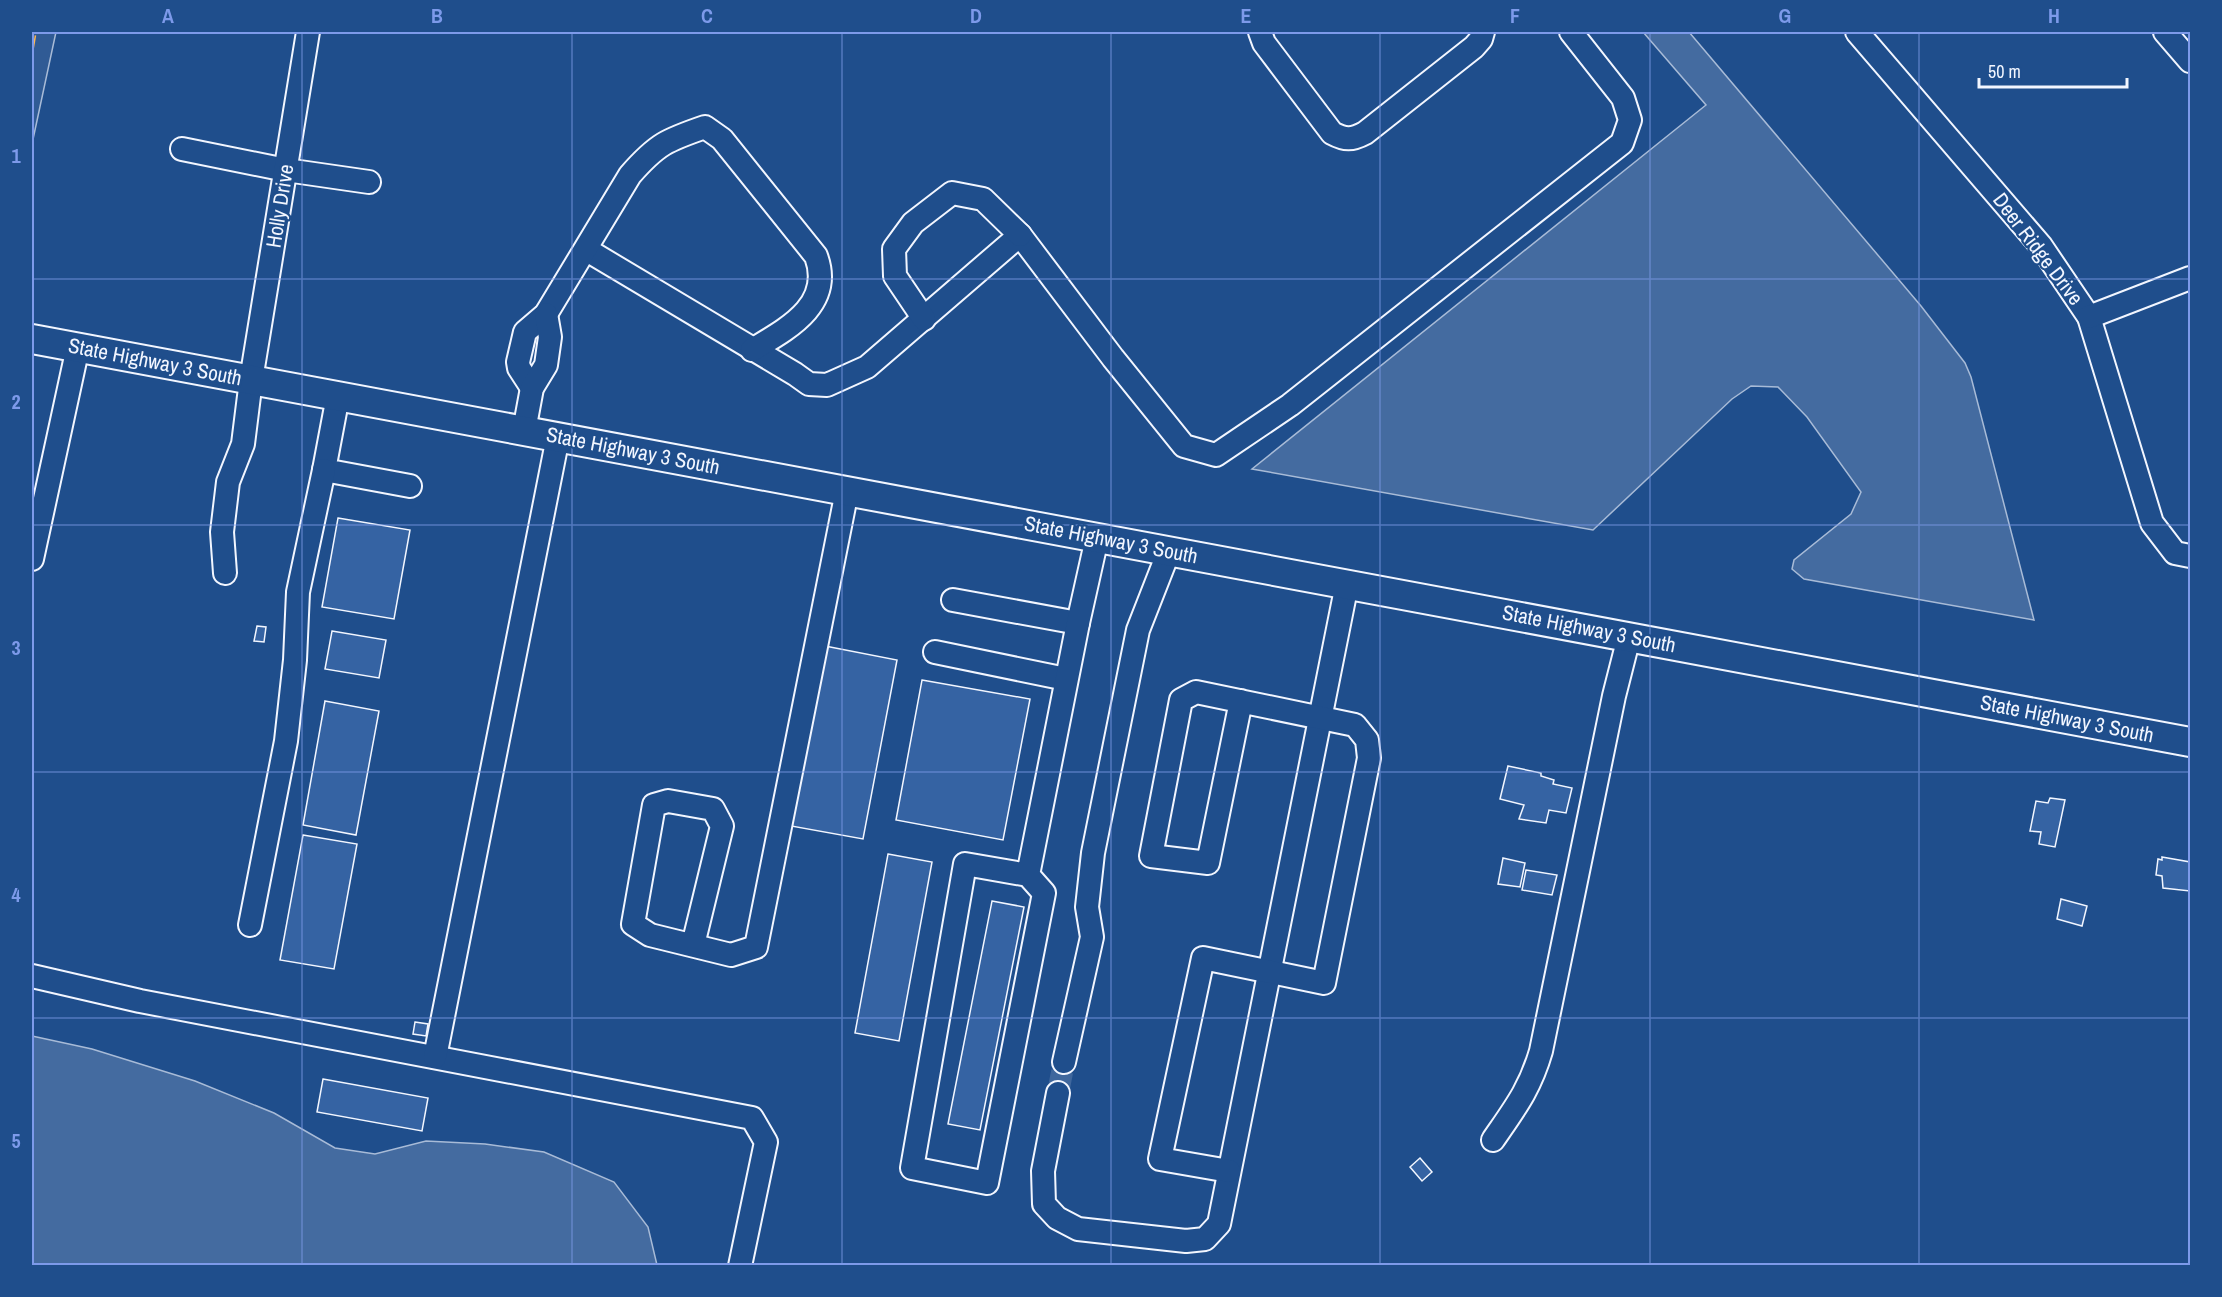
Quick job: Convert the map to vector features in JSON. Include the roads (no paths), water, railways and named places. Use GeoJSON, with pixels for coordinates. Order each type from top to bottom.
{"type":"FeatureCollection","features":[{"type":"Feature","properties":{"kind":"main road","name":"State Highway 3 South"},"geometry":{"type":"LineString","coordinates":[[32,339],[2190,742]]}},
{"type":"Feature","properties":{"kind":"street","name":"Holly Drive"},"geometry":{"type":"LineString","coordinates":[[225,573],[222,532],[228,482],[243,444],[251,380],[309,32]]}},
{"type":"Feature","properties":{"kind":"street"},"geometry":{"type":"LineString","coordinates":[[1260,32],[1264,43],[1332,133],[1343,139],[1356,138],[1374,126],[1474,47],[1481,39],[1483,32]]}},
{"type":"Feature","properties":{"kind":"street"},"geometry":{"type":"LineString","coordinates":[[924,319],[895,276],[894,249],[913,223],[952,193],[983,199],[1020,235],[1113,358],[1184,446],[1216,455],[1290,405],[1622,143],[1630,120],[1623,98],[1571,32]]}},
{"type":"Feature","properties":{"kind":"street","name":"Deer Ridge Drive"},"geometry":{"type":"LineString","coordinates":[[1857,32],[2041,246],[2089,317],[2152,523],[2175,553],[2190,556]]}},
{"type":"Feature","properties":{"kind":"street"},"geometry":{"type":"LineString","coordinates":[[2165,32],[2190,61]]}},
{"type":"Feature","properties":{"kind":"street"},"geometry":{"type":"LineString","coordinates":[[524,431],[532,388],[546,365],[549,337],[546,314],[587,250],[630,175],[646,157],[667,141],[705,127],[722,138],[816,256],[820,267],[816,299],[789,328],[752,350]]}},
{"type":"Feature","properties":{"kind":"street"},"geometry":{"type":"LineString","coordinates":[[182,149],[286,170],[369,182]]}},
{"type":"Feature","properties":{"kind":"street"},"geometry":{"type":"LineString","coordinates":[[587,250],[809,384],[827,385],[867,367],[1020,235]]}},
{"type":"Feature","properties":{"kind":"street"},"geometry":{"type":"LineString","coordinates":[[2089,317],[2190,278]]}},
{"type":"Feature","properties":{"kind":"street"},"geometry":{"type":"LineString","coordinates":[[32,559],[78,347]]}},
{"type":"Feature","properties":{"kind":"street"},"geometry":{"type":"LineString","coordinates":[[250,925],[286,741],[295,660],[298,592],[338,396]]}},
{"type":"Feature","properties":{"kind":"street"},"geometry":{"type":"LineString","coordinates":[[435,1057],[558,437]]}},
{"type":"Feature","properties":{"kind":"street"},"geometry":{"type":"LineString","coordinates":[[324,470],[410,486]]}},
{"type":"Feature","properties":{"kind":"street"},"geometry":{"type":"LineString","coordinates":[[693,945],[722,826],[713,809],[668,801],[654,805],[633,924],[650,935],[730,955],[756,947],[847,491]]}},
{"type":"Feature","properties":{"kind":"street"},"geometry":{"type":"LineString","coordinates":[[1028,875],[1066,679],[1097,538]]}},
{"type":"Feature","properties":{"kind":"street"},"geometry":{"type":"LineString","coordinates":[[1064,1062],[1092,937],[1087,907],[1093,853],[1138,630],[1169,551]]}},
{"type":"Feature","properties":{"kind":"street"},"geometry":{"type":"LineString","coordinates":[[1058,1093],[1043,1171],[1044,1204],[1057,1218],[1078,1229],[1186,1241],[1204,1239],[1219,1224],[1347,584]]}},
{"type":"Feature","properties":{"kind":"street"},"geometry":{"type":"LineString","coordinates":[[953,600],[1078,623]]}},
{"type":"Feature","properties":{"kind":"street"},"geometry":{"type":"LineString","coordinates":[[1493,1140],[1522,1099],[1534,1077],[1614,696],[1629,637]]}},
{"type":"Feature","properties":{"kind":"street"},"geometry":{"type":"LineString","coordinates":[[935,652],[1066,679]]}},
{"type":"Feature","properties":{"kind":"street"},"geometry":{"type":"LineString","coordinates":[[1229,1171],[1160,1159],[1203,958],[1324,983],[1369,758],[1367,740],[1355,725],[1320,717],[1241,701],[1196,692],[1181,700],[1150,856],[1208,862],[1241,701]]}},
{"type":"Feature","properties":{"kind":"street"},"geometry":{"type":"LineString","coordinates":[[965,864],[1028,875],[1044,893],[987,1183],[912,1168],[965,864]]}},
{"type":"Feature","properties":{"kind":"street"},"geometry":{"type":"LineString","coordinates":[[32,976],[140,1001],[752,1118],[766,1142],[740,1266]]}},
{"type":"Feature","properties":{"kind":"tunnel"},"geometry":{"type":"LineString","coordinates":[[1058,1093],[1064,1062]]}}]}
